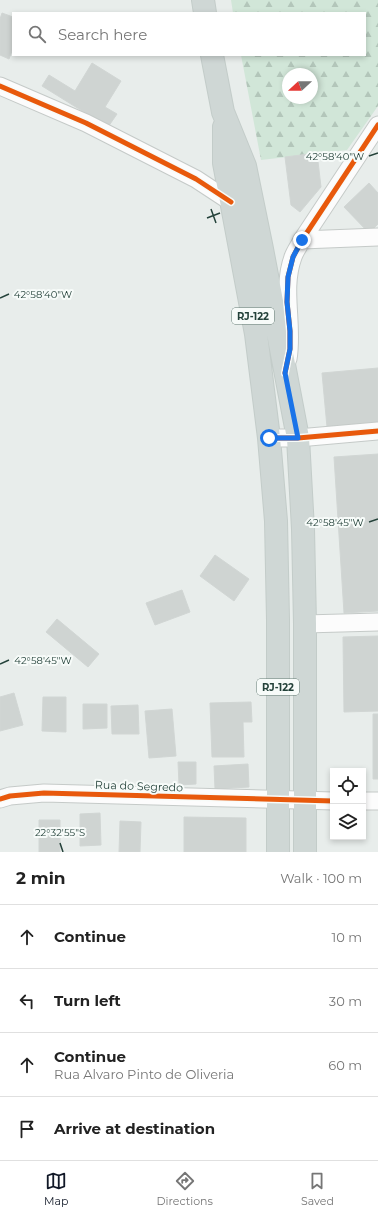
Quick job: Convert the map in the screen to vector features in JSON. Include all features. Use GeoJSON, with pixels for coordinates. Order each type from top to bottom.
{"type":"FeatureCollection","features":[{"type":"Feature","properties":{"kind":"main road"},"geometry":{"type":"LineString","coordinates":[[203,0],[205,12]]}},
{"type":"Feature","properties":{"kind":"main road","name":"RJ-122"},"geometry":{"type":"LineString","coordinates":[[212,56],[223,112],[224,163],[256,334],[269,438],[276,529],[278,620],[278,852]]}},
{"type":"Feature","properties":{"kind":"main road","name":"RJ-122"},"geometry":{"type":"LineString","coordinates":[[223,112],[245,166],[298,438],[303,529],[305,624],[305,852]]}},
{"type":"Feature","properties":{"kind":"street"},"geometry":{"type":"LineString","coordinates":[[0,86],[93,127],[196,180],[231,202]]}},
{"type":"Feature","properties":{"kind":"street"},"geometry":{"type":"LineString","coordinates":[[285,373],[290,349],[287,302],[288,277],[293,257],[302,240],[378,125]]}},
{"type":"Feature","properties":{"kind":"street"},"geometry":{"type":"LineString","coordinates":[[302,240],[378,236]]}},
{"type":"Feature","properties":{"kind":"street"},"geometry":{"type":"LineString","coordinates":[[269,438],[298,438],[378,431]]}},
{"type":"Feature","properties":{"kind":"street"},"geometry":{"type":"LineString","coordinates":[[305,624],[378,622]]}},
{"type":"Feature","properties":{"kind":"street","name":"Rua do Segredo"},"geometry":{"type":"LineString","coordinates":[[0,799],[10,796],[44,793],[330,801]]}},
{"type":"Feature","properties":{"kind":"street"},"geometry":{"type":"LineString","coordinates":[[366,801],[378,801]]}},
{"type":"Feature","properties":{"kind":"green space"},"geometry":{"type":"Polygon","coordinates":[[[231,0],[378,0],[378,106],[347,150],[261,160],[241,56],[366,56],[366,12],[233,12],[231,0]]]}},
{"type":"Feature","properties":{"kind":"building"},"geometry":{"type":"Polygon","coordinates":[[[2,13],[12,17],[12,51],[9,59],[0,55],[0,19],[2,13]]]}},
{"type":"Feature","properties":{"kind":"building"},"geometry":{"type":"Polygon","coordinates":[[[92,63],[121,81],[105,107],[117,114],[108,127],[42,86],[49,75],[75,91],[92,63]]]}},
{"type":"Feature","properties":{"kind":"building"},"geometry":{"type":"Polygon","coordinates":[[[317,153],[321,187],[300,212],[291,205],[285,157],[317,153]]]}},
{"type":"Feature","properties":{"kind":"building"},"geometry":{"type":"Polygon","coordinates":[[[369,183],[378,193],[378,224],[369,233],[344,207],[369,183]]]}},
{"type":"Feature","properties":{"kind":"building"},"geometry":{"type":"Polygon","coordinates":[[[378,368],[378,422],[327,427],[322,373],[378,368]]]}},
{"type":"Feature","properties":{"kind":"building"},"geometry":{"type":"Polygon","coordinates":[[[378,454],[378,611],[344,613],[334,457],[378,454]]]}},
{"type":"Feature","properties":{"kind":"building"},"geometry":{"type":"Polygon","coordinates":[[[215,555],[249,579],[234,601],[200,576],[215,555]]]}},
{"type":"Feature","properties":{"kind":"building"},"geometry":{"type":"Polygon","coordinates":[[[182,590],[190,612],[155,625],[146,603],[182,590]]]}},
{"type":"Feature","properties":{"kind":"building"},"geometry":{"type":"Polygon","coordinates":[[[57,619],[99,654],[88,667],[46,632],[57,619]]]}},
{"type":"Feature","properties":{"kind":"building"},"geometry":{"type":"Polygon","coordinates":[[[378,636],[378,711],[344,712],[343,637],[378,636]]]}},
{"type":"Feature","properties":{"kind":"building"},"geometry":{"type":"Polygon","coordinates":[[[14,693],[23,725],[0,731],[0,697],[14,693]]]}},
{"type":"Feature","properties":{"kind":"building"},"geometry":{"type":"Polygon","coordinates":[[[43,697],[66,697],[66,732],[42,731],[43,697]]]}},
{"type":"Feature","properties":{"kind":"building"},"geometry":{"type":"Polygon","coordinates":[[[251,702],[252,722],[243,722],[244,757],[212,757],[210,703],[251,702]]]}},
{"type":"Feature","properties":{"kind":"building"},"geometry":{"type":"Polygon","coordinates":[[[83,704],[107,704],[107,728],[83,729],[83,704]]]}},
{"type":"Feature","properties":{"kind":"building"},"geometry":{"type":"Polygon","coordinates":[[[138,705],[139,734],[112,734],[111,706],[138,705]]]}},
{"type":"Feature","properties":{"kind":"building"},"geometry":{"type":"Polygon","coordinates":[[[172,709],[176,756],[149,758],[145,711],[172,709]]]}},
{"type":"Feature","properties":{"kind":"building"},"geometry":{"type":"Polygon","coordinates":[[[373,714],[378,714],[378,779],[373,779],[373,714]]]}},
{"type":"Feature","properties":{"kind":"building"},"geometry":{"type":"Polygon","coordinates":[[[178,762],[196,762],[196,784],[179,785],[178,762]]]}},
{"type":"Feature","properties":{"kind":"building"},"geometry":{"type":"Polygon","coordinates":[[[248,764],[249,787],[215,789],[214,766],[248,764]]]}},
{"type":"Feature","properties":{"kind":"building"},"geometry":{"type":"Polygon","coordinates":[[[100,813],[101,845],[80,846],[80,814],[100,813]]]}},
{"type":"Feature","properties":{"kind":"building"},"geometry":{"type":"Polygon","coordinates":[[[184,817],[246,818],[246,852],[184,852],[184,817]]]}},
{"type":"Feature","properties":{"kind":"building"},"geometry":{"type":"Polygon","coordinates":[[[39,820],[60,820],[60,852],[39,852],[39,820]]]}},
{"type":"Feature","properties":{"kind":"building"},"geometry":{"type":"Polygon","coordinates":[[[120,821],[141,822],[140,852],[119,852],[120,821]]]}},
{"type":"Feature","properties":{"kind":"cycle path"},"geometry":{"type":"LineString","coordinates":[[0,86],[86,123],[196,179],[231,202]]}},
{"type":"Feature","properties":{"kind":"cycle path"},"geometry":{"type":"LineString","coordinates":[[285,373],[290,349],[287,302],[288,277],[293,257],[302,240],[378,125]]}},
{"type":"Feature","properties":{"kind":"cycle path"},"geometry":{"type":"LineString","coordinates":[[269,438],[298,438],[378,431]]}},
{"type":"Feature","properties":{"kind":"cycle path"},"geometry":{"type":"LineString","coordinates":[[0,799],[10,796],[44,793],[330,801]]}},
{"type":"Feature","properties":{"kind":"route"},"geometry":{"type":"LineString","coordinates":[[269,438],[298,438],[285,373],[290,349],[287,302],[288,277],[293,257],[302,240]]}}]}
